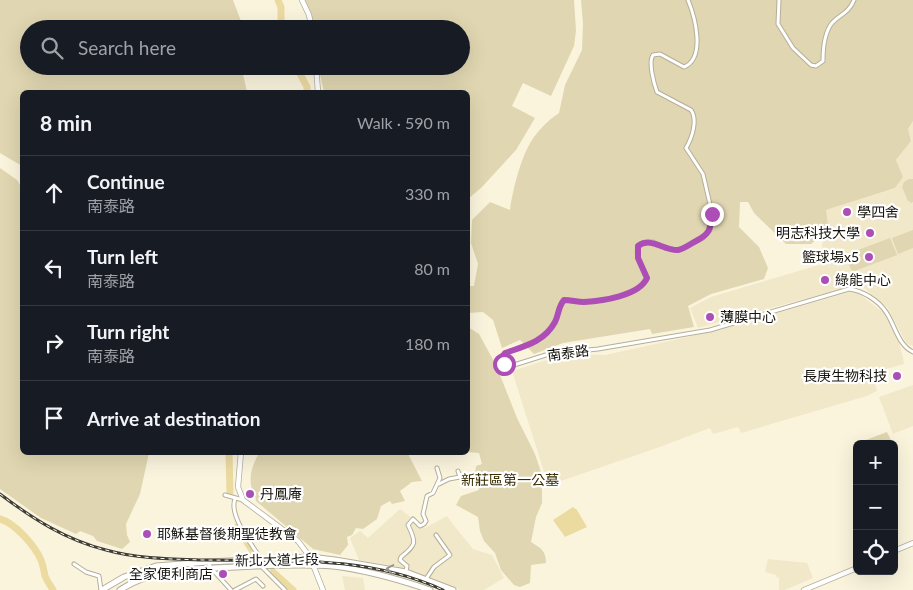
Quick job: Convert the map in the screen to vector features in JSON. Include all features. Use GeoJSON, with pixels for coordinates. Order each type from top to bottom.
{"type":"FeatureCollection","features":[{"type":"Feature","properties":{"kind":"main road","name":"新北大道七段"},"geometry":{"type":"LineString","coordinates":[[102,590],[124,577],[156,566],[310,557],[406,572],[453,590]]}},
{"type":"Feature","properties":{"kind":"main road","name":"新北大道七段"},"geometry":{"type":"LineString","coordinates":[[120,590],[139,580],[161,573],[211,568],[333,566],[408,582],[430,590]]}},
{"type":"Feature","properties":{"kind":"street"},"geometry":{"type":"LineString","coordinates":[[302,0],[310,20]]}},
{"type":"Feature","properties":{"kind":"street","name":"南泰路"},"geometry":{"type":"LineString","coordinates":[[688,0],[697,29],[694,59],[689,65],[684,67],[660,54],[653,55],[650,60],[657,92],[693,113],[693,127],[686,148],[703,174],[712,214],[710,230],[704,238],[679,250],[665,248],[653,242],[642,243],[636,251],[647,278],[643,285],[622,296],[582,302],[564,300],[556,319],[544,337],[537,342],[505,353],[502,361],[504,364],[514,365],[549,354],[598,350],[710,330],[850,288],[861,291],[886,311],[903,344],[913,352]]}},
{"type":"Feature","properties":{"kind":"street"},"geometry":{"type":"LineString","coordinates":[[779,0],[778,24],[801,57],[811,65],[816,66],[823,61],[825,39],[832,22],[842,16],[854,0]]}},
{"type":"Feature","properties":{"kind":"street"},"geometry":{"type":"LineString","coordinates":[[316,75],[318,90]]}},
{"type":"Feature","properties":{"kind":"street"},"geometry":{"type":"LineString","coordinates":[[241,455],[238,487],[243,500]]}},
{"type":"Feature","properties":{"kind":"street"},"geometry":{"type":"LineString","coordinates":[[406,572],[407,566],[400,560],[412,548],[414,543],[408,525],[413,519],[420,526],[426,521],[423,514],[427,496],[433,493],[440,478],[440,472],[437,468]]}},
{"type":"Feature","properties":{"kind":"street"},"geometry":{"type":"LineString","coordinates":[[436,486],[442,482],[460,477],[458,471]]}},
{"type":"Feature","properties":{"kind":"street"},"geometry":{"type":"LineString","coordinates":[[225,495],[243,500],[298,541],[310,557],[323,590]]}},
{"type":"Feature","properties":{"kind":"street"},"geometry":{"type":"LineString","coordinates":[[235,499],[233,506],[240,524],[258,556],[254,560]]}},
{"type":"Feature","properties":{"kind":"street"},"geometry":{"type":"LineString","coordinates":[[426,579],[434,567],[450,555],[436,535]]}},
{"type":"Feature","properties":{"kind":"street"},"geometry":{"type":"LineString","coordinates":[[898,550],[913,544]]}},
{"type":"Feature","properties":{"kind":"street"},"geometry":{"type":"LineString","coordinates":[[208,562],[211,568],[233,590],[256,580],[263,586]]}},
{"type":"Feature","properties":{"kind":"street"},"geometry":{"type":"LineString","coordinates":[[74,564],[86,572],[98,576],[102,590]]}},
{"type":"Feature","properties":{"kind":"street"},"geometry":{"type":"LineString","coordinates":[[261,566],[285,590]]}},
{"type":"Feature","properties":{"kind":"street"},"geometry":{"type":"LineString","coordinates":[[804,590],[853,570]]}},
{"type":"Feature","properties":{"kind":"shaded area","name":"明志科技大學"},"geometry":{"type":"Polygon","coordinates":[[[913,121],[913,346],[905,341],[887,307],[864,288],[856,285],[698,328],[690,308],[711,297],[829,262],[822,246],[824,235],[829,230],[826,210],[895,188],[902,177],[896,160],[911,141],[908,129],[913,121]]]}},
{"type":"Feature","properties":{"kind":"shaded area"},"geometry":{"type":"Polygon","coordinates":[[[850,292],[858,293],[884,313],[899,342],[904,364],[872,373],[877,391],[867,396],[741,433],[738,427],[713,434],[710,428],[555,483],[546,478],[512,371],[566,354],[605,355],[710,332],[850,292]]]}},
{"type":"Feature","properties":{"kind":"shaded area"},"geometry":{"type":"Polygon","coordinates":[[[913,385],[913,426],[893,434],[879,397],[913,385]]]}},
{"type":"Feature","properties":{"kind":"shaded area"},"geometry":{"type":"Polygon","coordinates":[[[573,507],[577,510],[587,527],[565,537],[553,520],[573,507]]]}},
{"type":"Feature","properties":{"kind":"shaded area"},"geometry":{"type":"Polygon","coordinates":[[[400,509],[425,528],[447,516],[473,549],[492,555],[504,578],[484,590],[460,590],[395,566],[359,560],[350,538],[360,531],[368,538],[400,509]]]}},
{"type":"Feature","properties":{"kind":"shaded area"},"geometry":{"type":"Polygon","coordinates":[[[768,559],[807,563],[813,578],[785,590],[779,590],[779,577],[777,578],[776,575],[765,572],[768,559]]]}},
{"type":"Feature","properties":{"kind":"shaded area"},"geometry":{"type":"Polygon","coordinates":[[[342,576],[363,578],[365,590],[345,590],[342,576]]]}},
{"type":"Feature","properties":{"kind":"green space"},"geometry":{"type":"Polygon","coordinates":[[[0,0],[233,0],[241,20],[20,20],[20,75],[243,75],[247,90],[20,90],[20,165],[0,153],[0,0]]]}},
{"type":"Feature","properties":{"kind":"green space"},"geometry":{"type":"Polygon","coordinates":[[[304,0],[574,0],[576,31],[574,46],[551,96],[523,83],[512,106],[535,118],[516,150],[470,197],[470,90],[324,90],[320,75],[470,75],[470,20],[312,20],[304,0]]]}},
{"type":"Feature","properties":{"kind":"green space"},"geometry":{"type":"Polygon","coordinates":[[[581,0],[913,0],[913,121],[908,129],[911,141],[896,160],[903,177],[895,188],[826,210],[829,230],[811,244],[786,244],[754,213],[748,202],[740,202],[739,227],[759,247],[768,268],[764,279],[711,294],[688,306],[694,327],[652,334],[650,329],[563,343],[534,354],[520,340],[502,348],[493,320],[483,312],[470,313],[470,286],[474,286],[478,264],[471,243],[472,220],[490,202],[510,210],[517,178],[528,147],[541,128],[559,113],[565,85],[582,50],[583,24],[581,0]]]}},
{"type":"Feature","properties":{"kind":"green space"},"geometry":{"type":"Polygon","coordinates":[[[0,168],[17,180],[20,185],[20,455],[149,455],[140,494],[126,524],[130,542],[122,549],[97,541],[93,536],[80,531],[76,534],[41,518],[0,489],[0,168]]]}},
{"type":"Feature","properties":{"kind":"green space"},"geometry":{"type":"Polygon","coordinates":[[[913,179],[913,202],[911,203],[908,201],[902,187],[904,182],[913,179]]]}},
{"type":"Feature","properties":{"kind":"green space"},"geometry":{"type":"Polygon","coordinates":[[[913,230],[913,248],[898,254],[892,238],[913,230]]]}},
{"type":"Feature","properties":{"kind":"green space","name":"籃球場x5"},"geometry":{"type":"Polygon","coordinates":[[[890,238],[897,255],[852,272],[847,260],[850,253],[890,238]]]}},
{"type":"Feature","properties":{"kind":"green space","name":"新莊區第一公墓"},"geometry":{"type":"Polygon","coordinates":[[[470,328],[479,334],[496,365],[517,418],[535,454],[542,475],[542,503],[536,517],[531,542],[542,550],[546,563],[531,565],[530,583],[520,587],[514,585],[501,570],[495,553],[484,541],[478,517],[456,505],[461,496],[479,490],[475,475],[476,466],[482,464],[479,453],[470,452],[470,328]]]}},
{"type":"Feature","properties":{"kind":"green space"},"geometry":{"type":"Polygon","coordinates":[[[887,432],[891,440],[866,440],[887,432]]]}},
{"type":"Feature","properties":{"kind":"green space","name":"新莊區第一公墓"},"geometry":{"type":"Polygon","coordinates":[[[258,455],[409,455],[422,481],[412,482],[400,491],[405,501],[392,504],[390,501],[381,506],[377,519],[363,529],[356,528],[352,535],[347,537],[348,545],[340,555],[313,549],[256,501],[251,484],[255,461],[258,455]]]}},
{"type":"Feature","properties":{"kind":"waterway"},"geometry":{"type":"LineString","coordinates":[[278,0],[281,7],[281,20]]}},
{"type":"Feature","properties":{"kind":"waterway"},"geometry":{"type":"LineString","coordinates":[[301,75],[307,90]]}},
{"type":"Feature","properties":{"kind":"waterway"},"geometry":{"type":"LineString","coordinates":[[229,455],[230,493]]}},
{"type":"Feature","properties":{"kind":"waterway"},"geometry":{"type":"LineString","coordinates":[[0,519],[18,530],[34,548],[53,590]]}},
{"type":"Feature","properties":{"kind":"waterway"},"geometry":{"type":"LineString","coordinates":[[237,527],[254,553]]}},
{"type":"Feature","properties":{"kind":"waterway"},"geometry":{"type":"LineString","coordinates":[[273,572],[293,590]]}},
{"type":"Feature","properties":{"kind":"railway"},"geometry":{"type":"LineString","coordinates":[[0,494],[50,528],[77,541],[118,553],[167,559],[295,561],[355,565],[414,579],[443,590]]}},
{"type":"Feature","properties":{"kind":"place","name":"學四舍"},"geometry":{"type":"Point","coordinates":[847,212]}},
{"type":"Feature","properties":{"kind":"place","name":"明志科技大學"},"geometry":{"type":"Point","coordinates":[870,233]}},
{"type":"Feature","properties":{"kind":"place","name":"籃球場x5"},"geometry":{"type":"Point","coordinates":[869,257]}},
{"type":"Feature","properties":{"kind":"place","name":"綠能中心"},"geometry":{"type":"Point","coordinates":[825,280]}},
{"type":"Feature","properties":{"kind":"place","name":"薄膜中心"},"geometry":{"type":"Point","coordinates":[710,317]}},
{"type":"Feature","properties":{"kind":"place","name":"長庚生物科技"},"geometry":{"type":"Point","coordinates":[897,376]}},
{"type":"Feature","properties":{"kind":"place","name":"丹鳳庵"},"geometry":{"type":"Point","coordinates":[250,494]}},
{"type":"Feature","properties":{"kind":"place","name":"耶穌基督後期聖徒教會"},"geometry":{"type":"Point","coordinates":[147,534]}},
{"type":"Feature","properties":{"kind":"place","name":"全家便利商店"},"geometry":{"type":"Point","coordinates":[223,574]}},
{"type":"Feature","properties":{"kind":"route"},"geometry":{"type":"LineString","coordinates":[[504,364],[502,357],[505,353],[537,342],[544,337],[556,319],[558,310],[564,300],[582,302],[622,296],[643,285],[647,278],[636,251],[642,243],[653,242],[665,248],[679,250],[704,238],[710,230],[712,214]]}}]}
